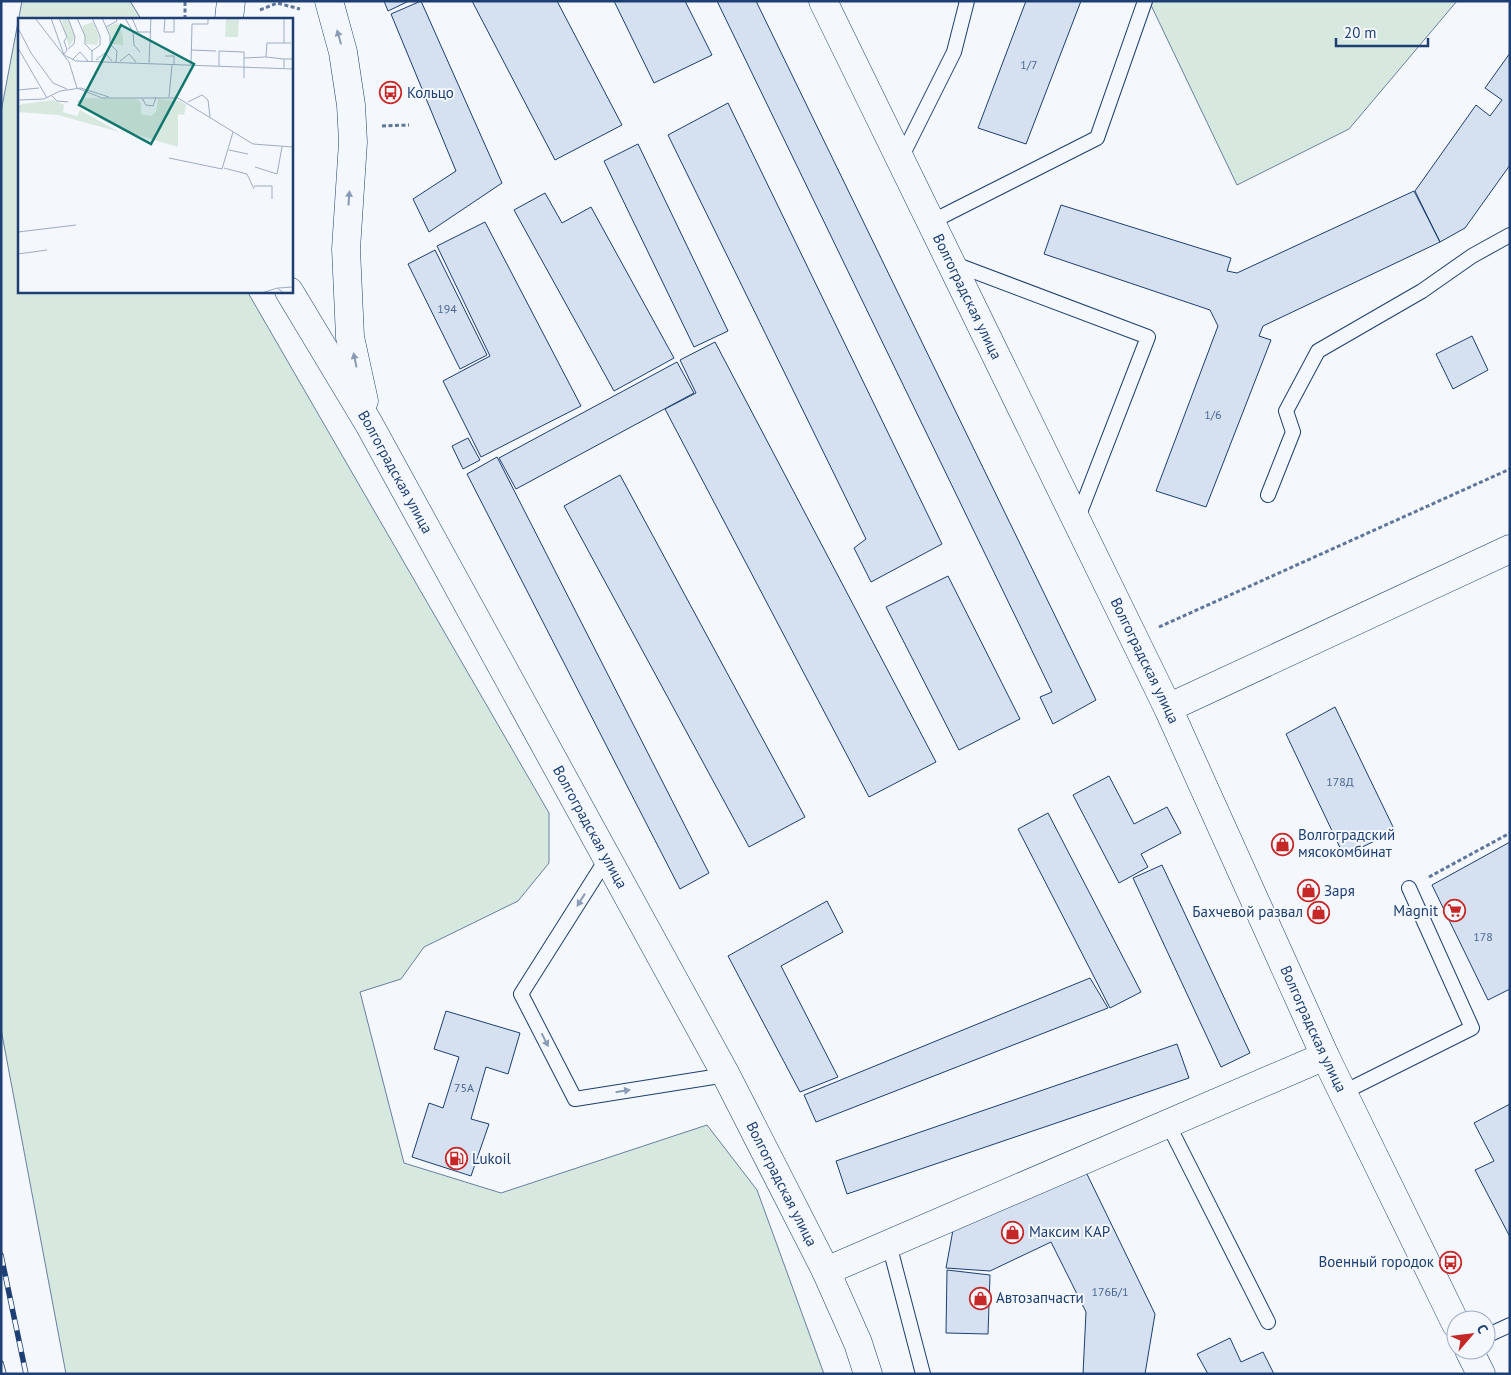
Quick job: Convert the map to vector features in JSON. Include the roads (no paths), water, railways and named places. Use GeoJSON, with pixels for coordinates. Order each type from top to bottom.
{"type":"FeatureCollection","features":[{"type":"Feature","properties":{"kind":"street"},"geometry":{"type":"LineString","coordinates":[[329,1],[343,52],[351,105],[353,142],[346,249],[350,337],[369,424]]}},
{"type":"Feature","properties":{"kind":"street","name":"Волгоградская улица"},"geometry":{"type":"LineString","coordinates":[[823,1],[1168,708],[1342,1093],[1449,1310]]}},
{"type":"Feature","properties":{"kind":"street","name":"Волгоградская улица"},"geometry":{"type":"LineString","coordinates":[[290,292],[369,424],[726,1075],[826,1271],[858,1343],[868,1374]]}},
{"type":"Feature","properties":{"kind":"street"},"geometry":{"type":"LineString","coordinates":[[1168,708],[1510,549]]}},
{"type":"Feature","properties":{"kind":"street"},"geometry":{"type":"LineString","coordinates":[[826,1271],[1325,1056]]}},
{"type":"Feature","properties":{"kind":"street"},"geometry":{"type":"LineString","coordinates":[[1474,1360],[1480,1374]]}},
{"type":"Feature","properties":{"kind":"lane"},"geometry":{"type":"LineString","coordinates":[[900,160],[954,52],[967,1]]}},
{"type":"Feature","properties":{"kind":"lane"},"geometry":{"type":"LineString","coordinates":[[931,222],[1097,138],[1145,1]]}},
{"type":"Feature","properties":{"kind":"lane"},"geometry":{"type":"LineString","coordinates":[[1268,495],[1293,432],[1286,411],[1318,351],[1422,291],[1472,256],[1510,235]]}},
{"type":"Feature","properties":{"kind":"lane"},"geometry":{"type":"LineString","coordinates":[[951,263],[1148,337],[1076,521]]}},
{"type":"Feature","properties":{"kind":"lane"},"geometry":{"type":"LineString","coordinates":[[607,858],[522,994],[575,1099],[726,1075]]}},
{"type":"Feature","properties":{"kind":"lane"},"geometry":{"type":"LineString","coordinates":[[1342,1093],[1472,1028],[1409,888]]}},
{"type":"Feature","properties":{"kind":"lane"},"geometry":{"type":"LineString","coordinates":[[1168,1124],[1268,1322]]}},
{"type":"Feature","properties":{"kind":"lane"},"geometry":{"type":"LineString","coordinates":[[889,1244],[923,1374]]}},
{"type":"Feature","properties":{"kind":"lane"},"geometry":{"type":"LineString","coordinates":[[1496,1331],[1510,1325]]}},
{"type":"Feature","properties":{"kind":"railway"},"geometry":{"type":"LineString","coordinates":[[1,1255],[26,1374]]}},
{"type":"Feature","properties":{"kind":"railway"},"geometry":{"type":"LineString","coordinates":[[1,1363],[4,1374]]}},
{"type":"Feature","properties":{"kind":"place","name":"Кольцо"},"geometry":{"type":"Point","coordinates":[391,93]}},
{"type":"Feature","properties":{"kind":"place","name":"Волгоградский мясокомбинат"},"geometry":{"type":"Point","coordinates":[1282,844]}},
{"type":"Feature","properties":{"kind":"place","name":"Заря"},"geometry":{"type":"Point","coordinates":[1308,891]}},
{"type":"Feature","properties":{"kind":"place","name":"Magnit"},"geometry":{"type":"Point","coordinates":[1454,911]}},
{"type":"Feature","properties":{"kind":"place","name":"Бахчевой развал"},"geometry":{"type":"Point","coordinates":[1319,912]}},
{"type":"Feature","properties":{"kind":"place","name":"Lukoil"},"geometry":{"type":"Point","coordinates":[456,1159]}},
{"type":"Feature","properties":{"kind":"place","name":"Максим КАР"},"geometry":{"type":"Point","coordinates":[1013,1232]}},
{"type":"Feature","properties":{"kind":"place","name":"Военный городок"},"geometry":{"type":"Point","coordinates":[1450,1262]}},
{"type":"Feature","properties":{"kind":"place","name":"Автозапчасти"},"geometry":{"type":"Point","coordinates":[980,1298]}}]}
